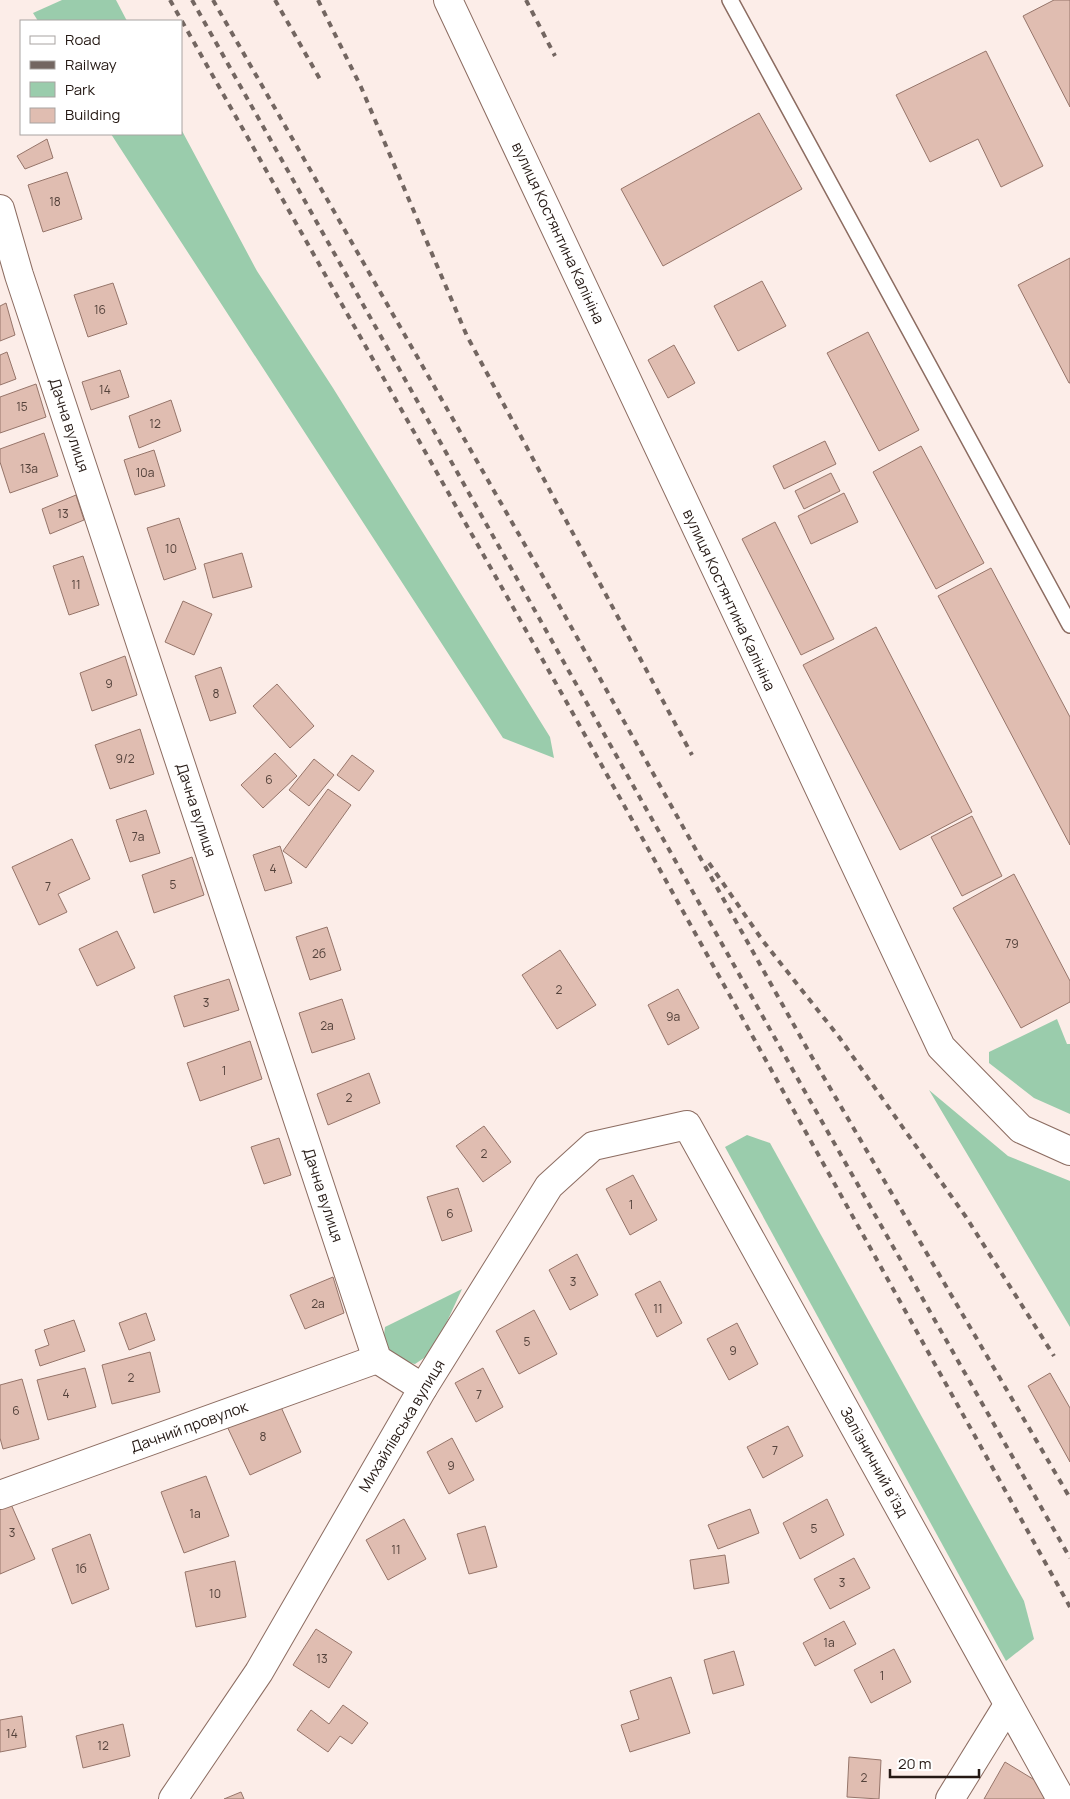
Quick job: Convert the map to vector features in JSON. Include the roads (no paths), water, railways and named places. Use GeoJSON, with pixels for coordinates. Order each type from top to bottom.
{"type":"FeatureCollection","features":[{"type":"Feature","properties":{"kind":"street","name":"вулиця Костянтина Калініна"},"geometry":{"type":"LineString","coordinates":[[448,0],[941,1047],[1021,1129],[1070,1151]]}},
{"type":"Feature","properties":{"kind":"street","name":"Дачна вулиця"},"geometry":{"type":"LineString","coordinates":[[0,209],[10,279],[377,1359]]}},
{"type":"Feature","properties":{"kind":"street","name":"Михайлівська вулиця"},"geometry":{"type":"LineString","coordinates":[[172,1799],[258,1672],[423,1388],[549,1186],[593,1146],[687,1125]]}},
{"type":"Feature","properties":{"kind":"street","name":"Залізничний в’їзд"},"geometry":{"type":"LineString","coordinates":[[687,1125],[1061,1799]]}},
{"type":"Feature","properties":{"kind":"street"},"geometry":{"type":"LineString","coordinates":[[377,1359],[423,1388]]}},
{"type":"Feature","properties":{"kind":"street","name":"Дачний провулок"},"geometry":{"type":"LineString","coordinates":[[0,1495],[377,1359]]}},
{"type":"Feature","properties":{"kind":"street"},"geometry":{"type":"LineString","coordinates":[[950,1799],[1008,1705]]}},
{"type":"Feature","properties":{"kind":"lane"},"geometry":{"type":"LineString","coordinates":[[730,0],[1070,625]]}},
{"type":"Feature","properties":{"kind":"railway"},"geometry":{"type":"LineString","coordinates":[[170,0],[181,20]]}},
{"type":"Feature","properties":{"kind":"railway"},"geometry":{"type":"LineString","coordinates":[[192,0],[808,1097],[1070,1558]]}},
{"type":"Feature","properties":{"kind":"railway"},"geometry":{"type":"LineString","coordinates":[[213,0],[541,573],[809,1052],[1070,1498]]}},
{"type":"Feature","properties":{"kind":"railway"},"geometry":{"type":"LineString","coordinates":[[275,0],[321,81]]}},
{"type":"Feature","properties":{"kind":"railway"},"geometry":{"type":"LineString","coordinates":[[318,0],[361,87],[467,336],[692,755]]}},
{"type":"Feature","properties":{"kind":"railway"},"geometry":{"type":"LineString","coordinates":[[526,0],[555,56]]}},
{"type":"Feature","properties":{"kind":"railway"},"geometry":{"type":"LineString","coordinates":[[182,21],[571,710],[1070,1607]]}},
{"type":"Feature","properties":{"kind":"railway"},"geometry":{"type":"LineString","coordinates":[[709,863],[763,941],[839,1037],[966,1217],[1054,1356]]}}]}
